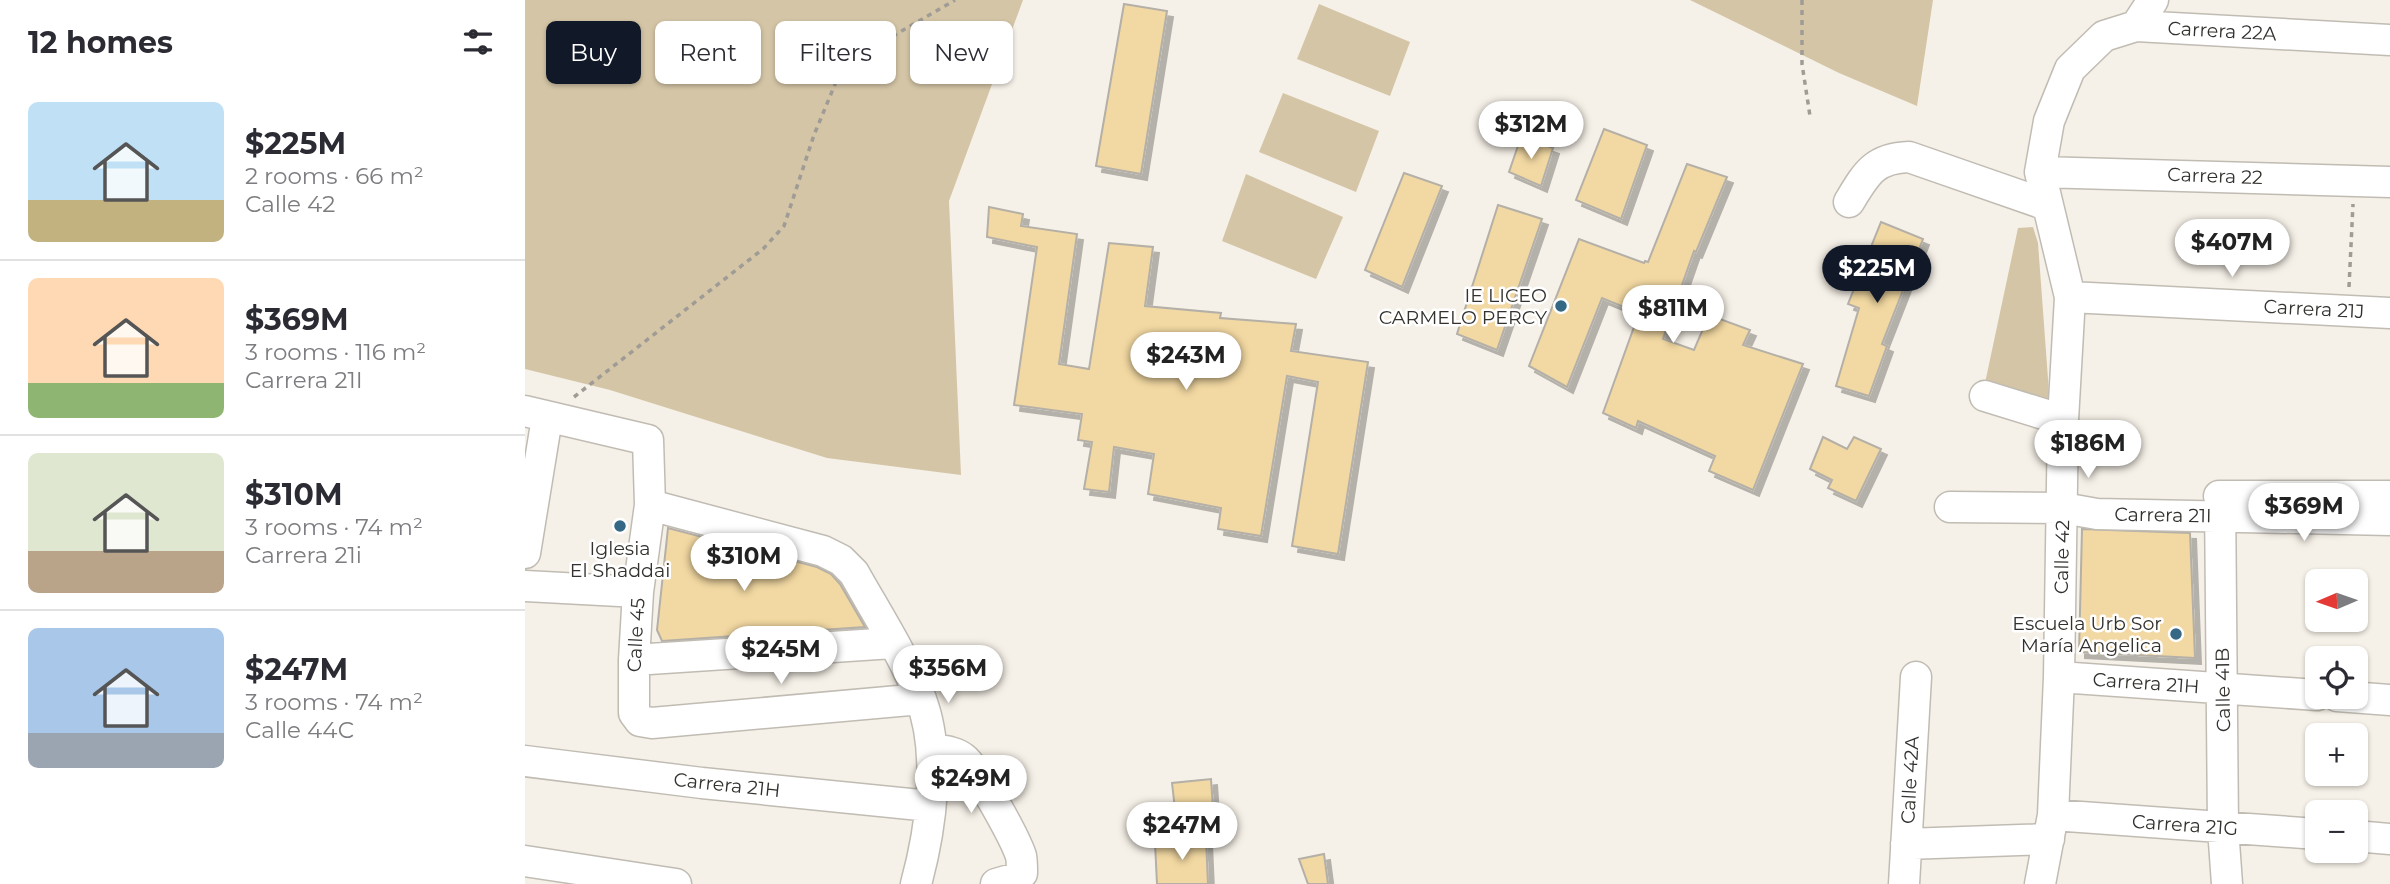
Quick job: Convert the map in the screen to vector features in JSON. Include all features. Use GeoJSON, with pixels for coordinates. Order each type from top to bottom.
{"type":"FeatureCollection","features":[{"type":"Feature","properties":{"kind":"street"},"geometry":{"type":"LineString","coordinates":[[2136,26],[2153,0]]}},
{"type":"Feature","properties":{"kind":"street","name":"Carrera 22A"},"geometry":{"type":"LineString","coordinates":[[2070,69],[2104,36],[2136,26],[2390,40]]}},
{"type":"Feature","properties":{"kind":"street","name":"Calle 42"},"geometry":{"type":"LineString","coordinates":[[2040,884],[2051,827],[2059,677],[2063,420],[2070,296],[2040,172],[2049,121],[2070,69]]}},
{"type":"Feature","properties":{"kind":"street"},"geometry":{"type":"LineString","coordinates":[[1849,202],[1866,174],[1873,168],[1892,158],[1909,157],[2047,205]]}},
{"type":"Feature","properties":{"kind":"street","name":"Carrera 22"},"geometry":{"type":"LineString","coordinates":[[2040,172],[2390,182]]}},
{"type":"Feature","properties":{"kind":"street","name":"Carrera 21J"},"geometry":{"type":"LineString","coordinates":[[2070,296],[2390,313]]}},
{"type":"Feature","properties":{"kind":"street"},"geometry":{"type":"LineString","coordinates":[[1985,396],[2063,420]]}},
{"type":"Feature","properties":{"kind":"street","name":"Calle 45"},"geometry":{"type":"LineString","coordinates":[[536,414],[648,440],[650,505],[638,592],[634,660],[633,713],[640,721],[652,723],[921,699]]}},
{"type":"Feature","properties":{"kind":"street"},"geometry":{"type":"LineString","coordinates":[[526,535],[536,414]]}},
{"type":"Feature","properties":{"kind":"street","name":"Carrera 21I"},"geometry":{"type":"LineString","coordinates":[[2219,506],[2390,496]]}},
{"type":"Feature","properties":{"kind":"street","name":"Carrera 21I"},"geometry":{"type":"LineString","coordinates":[[1950,508],[2063,508],[2098,498],[2390,520]]}},
{"type":"Feature","properties":{"kind":"street"},"geometry":{"type":"LineString","coordinates":[[650,505],[823,551],[841,560],[854,573],[921,699],[932,749],[930,806],[924,854],[916,884]]}},
{"type":"Feature","properties":{"kind":"street","name":"Calle 41B"},"geometry":{"type":"LineString","coordinates":[[2219,506],[2223,828],[2227,884]]}},
{"type":"Feature","properties":{"kind":"street"},"geometry":{"type":"LineString","coordinates":[[525,586],[638,592]]}},
{"type":"Feature","properties":{"kind":"street"},"geometry":{"type":"LineString","coordinates":[[634,660],[893,643]]}},
{"type":"Feature","properties":{"kind":"street","name":"Calle 42A"},"geometry":{"type":"LineString","coordinates":[[1904,884],[1916,677]]}},
{"type":"Feature","properties":{"kind":"street","name":"Carrera 21H"},"geometry":{"type":"LineString","coordinates":[[2059,677],[2305,694]]}},
{"type":"Feature","properties":{"kind":"street"},"geometry":{"type":"LineString","coordinates":[[2368,698],[2390,700]]}},
{"type":"Feature","properties":{"kind":"street"},"geometry":{"type":"LineString","coordinates":[[932,749],[962,757],[982,780],[1021,858],[1009,878]]}},
{"type":"Feature","properties":{"kind":"street","name":"Carrera 21H"},"geometry":{"type":"LineString","coordinates":[[525,761],[689,782],[930,806]]}},
{"type":"Feature","properties":{"kind":"street","name":"Carrera 21G"},"geometry":{"type":"LineString","coordinates":[[1906,844],[2051,827],[2223,828],[2305,833]]}},
{"type":"Feature","properties":{"kind":"street"},"geometry":{"type":"LineString","coordinates":[[2368,837],[2390,838]]}},
{"type":"Feature","properties":{"kind":"street"},"geometry":{"type":"LineString","coordinates":[[525,861],[676,884]]}},
{"type":"Feature","properties":{"kind":"path"},"geometry":{"type":"LineString","coordinates":[[536,414],[763,249],[784,226],[814,135],[843,65],[955,0]]}},
{"type":"Feature","properties":{"kind":"path"},"geometry":{"type":"LineString","coordinates":[[1802,0],[1802,64],[1809,116]]}},
{"type":"Feature","properties":{"kind":"path"},"geometry":{"type":"LineString","coordinates":[[2348,310],[2354,180]]}},
{"type":"Feature","properties":{"kind":"shaded area"},"geometry":{"type":"Polygon","coordinates":[[[525,0],[1023,0],[1013,27],[1013,21],[910,21],[910,84],[992,84],[949,201],[961,475],[827,458],[610,390],[525,369],[525,0]]]}},
{"type":"Feature","properties":{"kind":"shaded area"},"geometry":{"type":"Polygon","coordinates":[[[1690,0],[1933,0],[1917,106],[1839,73],[1690,0]]]}},
{"type":"Feature","properties":{"kind":"shaded area"},"geometry":{"type":"Polygon","coordinates":[[[1319,4],[1410,42],[1390,96],[1297,59],[1319,4]]]}},
{"type":"Feature","properties":{"kind":"shaded area"},"geometry":{"type":"Polygon","coordinates":[[[1283,93],[1379,131],[1356,192],[1259,152],[1283,93]]]}},
{"type":"Feature","properties":{"kind":"shaded area"},"geometry":{"type":"Polygon","coordinates":[[[1246,174],[1343,217],[1316,279],[1222,241],[1246,174]]]}},
{"type":"Feature","properties":{"kind":"shaded area"},"geometry":{"type":"Polygon","coordinates":[[[2033,227],[2038,243],[2050,406],[1985,383],[2018,228],[2033,227]]]}},
{"type":"Feature","properties":{"kind":"building"},"geometry":{"type":"Polygon","coordinates":[[[1124,4],[1167,11],[1141,174],[1096,166],[1124,4]]]}},
{"type":"Feature","properties":{"kind":"building"},"geometry":{"type":"Polygon","coordinates":[[[1604,129],[1647,145],[1621,219],[1576,200],[1604,129]]]}},
{"type":"Feature","properties":{"kind":"building"},"geometry":{"type":"Polygon","coordinates":[[[1521,137],[1553,148],[1541,186],[1509,172],[1521,137]]]}},
{"type":"Feature","properties":{"kind":"building"},"geometry":{"type":"Polygon","coordinates":[[[1687,164],[1727,177],[1696,252],[1694,251],[1663,339],[1694,350],[1709,315],[1750,330],[1743,345],[1803,364],[1753,490],[1709,471],[1715,456],[1638,421],[1636,428],[1603,413],[1639,313],[1602,298],[1567,387],[1529,366],[1579,239],[1644,263],[1648,262],[1687,164]]]}},
{"type":"Feature","properties":{"kind":"building"},"geometry":{"type":"Polygon","coordinates":[[[1404,173],[1442,186],[1402,287],[1365,270],[1404,173]]]}},
{"type":"Feature","properties":{"kind":"building"},"geometry":{"type":"Polygon","coordinates":[[[1498,205],[1542,219],[1497,350],[1457,334],[1498,205]]]}},
{"type":"Feature","properties":{"kind":"building"},"geometry":{"type":"Polygon","coordinates":[[[989,207],[1023,214],[1021,226],[1077,234],[1059,364],[1089,369],[1109,243],[1153,247],[1145,306],[1221,313],[1220,318],[1296,324],[1291,351],[1368,362],[1338,554],[1292,546],[1318,382],[1287,376],[1261,536],[1218,529],[1221,508],[1148,494],[1154,454],[1114,447],[1109,492],[1084,489],[1092,442],[1078,440],[1082,414],[1014,405],[1037,247],[987,237],[989,207]]]}},
{"type":"Feature","properties":{"kind":"building"},"geometry":{"type":"Polygon","coordinates":[[[1881,222],[1923,239],[1882,344],[1887,346],[1869,396],[1836,386],[1859,308],[1848,304],[1881,222]]]}},
{"type":"Feature","properties":{"kind":"building"},"geometry":{"type":"Polygon","coordinates":[[[1823,437],[1847,449],[1854,437],[1881,449],[1856,501],[1828,488],[1832,480],[1810,469],[1823,437]]]}},
{"type":"Feature","properties":{"kind":"building"},"geometry":{"type":"Polygon","coordinates":[[[668,528],[817,567],[831,574],[840,584],[865,627],[662,641],[657,630],[668,528]]]}},
{"type":"Feature","properties":{"kind":"building"},"geometry":{"type":"Polygon","coordinates":[[[2082,529],[2190,533],[2195,658],[2079,652],[2082,529]]]}},
{"type":"Feature","properties":{"kind":"building"},"geometry":{"type":"Polygon","coordinates":[[[1211,779],[1213,808],[1175,809],[1172,783],[1211,779]]]}},
{"type":"Feature","properties":{"kind":"building"},"geometry":{"type":"Polygon","coordinates":[[[1206,838],[1208,884],[1157,884],[1155,843],[1206,838]]]}},
{"type":"Feature","properties":{"kind":"building"},"geometry":{"type":"Polygon","coordinates":[[[1324,854],[1328,884],[1308,884],[1299,859],[1324,854]]]}},
{"type":"Feature","properties":{"kind":"place","name":"IE LICEO CARMELO PERCY"},"geometry":{"type":"Point","coordinates":[1561,306]}},
{"type":"Feature","properties":{"kind":"place","name":"Iglesia El Shaddai"},"geometry":{"type":"Point","coordinates":[620,526]}},
{"type":"Feature","properties":{"kind":"place","name":"Escuela Urb Sor María Angelica"},"geometry":{"type":"Point","coordinates":[2176,634]}}]}
